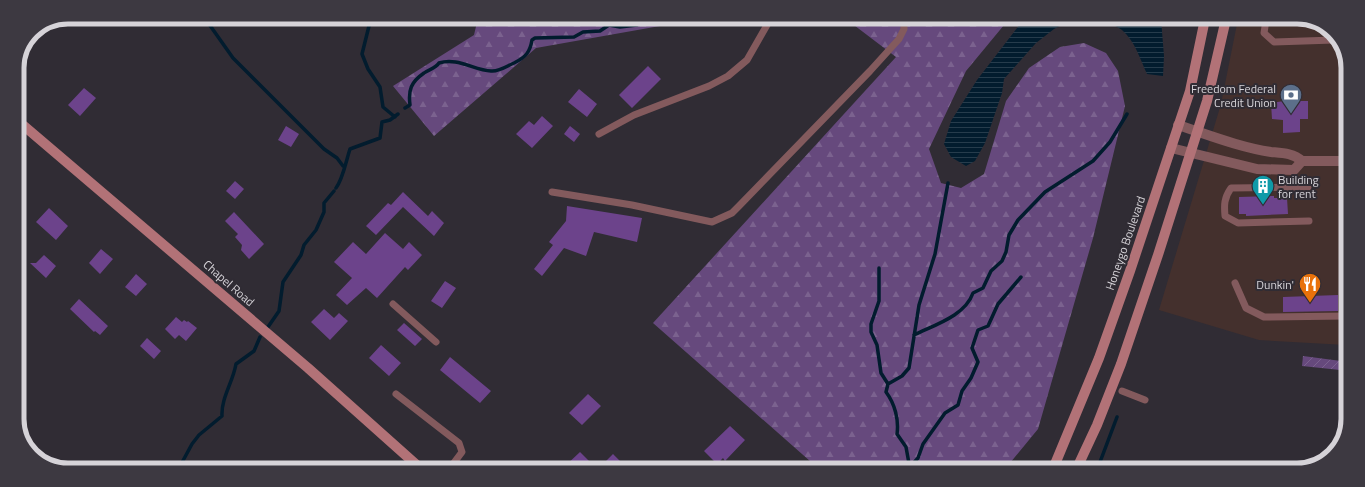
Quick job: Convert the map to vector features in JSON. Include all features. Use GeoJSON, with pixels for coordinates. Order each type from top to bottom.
{"type":"FeatureCollection","features":[{"type":"Feature","properties":{"kind":"main road","name":"Honeygo Boulevard"},"geometry":{"type":"LineString","coordinates":[[1056,463],[1101,351],[1130,271],[1190,91],[1204,24]]}},
{"type":"Feature","properties":{"kind":"main road"},"geometry":{"type":"LineString","coordinates":[[1079,463],[1097,425],[1121,364],[1207,101],[1225,24]]}},
{"type":"Feature","properties":{"kind":"main road","name":"Chapel Road"},"geometry":{"type":"LineString","coordinates":[[24,126],[308,368],[414,463]]}},
{"type":"Feature","properties":{"kind":"street"},"geometry":{"type":"LineString","coordinates":[[1178,126],[1245,146],[1296,155],[1302,161],[1341,161]]}},
{"type":"Feature","properties":{"kind":"street"},"geometry":{"type":"LineString","coordinates":[[1171,148],[1257,169],[1294,170],[1302,161]]}},
{"type":"Feature","properties":{"kind":"lane"},"geometry":{"type":"LineString","coordinates":[[599,134],[634,115],[709,86],[728,76],[747,60],[768,24]]}},
{"type":"Feature","properties":{"kind":"lane"},"geometry":{"type":"LineString","coordinates":[[552,192],[632,205],[712,222],[722,218],[739,206],[870,71],[899,38],[904,30],[904,24]]}},
{"type":"Feature","properties":{"kind":"lane"},"geometry":{"type":"LineString","coordinates":[[1265,24],[1264,32],[1274,42],[1331,40]]}},
{"type":"Feature","properties":{"kind":"lane"},"geometry":{"type":"LineString","coordinates":[[1308,187],[1231,188],[1225,197],[1224,206],[1226,216],[1238,223],[1309,221]]}},
{"type":"Feature","properties":{"kind":"lane"},"geometry":{"type":"LineString","coordinates":[[1235,283],[1246,308],[1264,317],[1341,316]]}},
{"type":"Feature","properties":{"kind":"lane"},"geometry":{"type":"LineString","coordinates":[[394,304],[436,342]]}},
{"type":"Feature","properties":{"kind":"lane"},"geometry":{"type":"LineString","coordinates":[[1122,391],[1145,400]]}},
{"type":"Feature","properties":{"kind":"lane"},"geometry":{"type":"LineString","coordinates":[[396,394],[459,443],[462,452],[454,463]]}},
{"type":"Feature","properties":{"kind":"shaded area"},"geometry":{"type":"Polygon","coordinates":[[[1237,24],[1303,24],[1311,26],[1321,31],[1332,41],[1339,54],[1341,65],[1341,345],[1259,340],[1159,310],[1221,104],[1237,24]]]}},
{"type":"Feature","properties":{"kind":"green space"},"geometry":{"type":"Polygon","coordinates":[[[477,24],[671,24],[536,48],[434,136],[393,86],[474,35],[477,24]]]}},
{"type":"Feature","properties":{"kind":"green space"},"geometry":{"type":"Polygon","coordinates":[[[853,24],[1005,24],[966,71],[929,149],[941,183],[961,188],[984,174],[1006,101],[1029,68],[1060,47],[1084,43],[1106,53],[1118,71],[1125,106],[1093,238],[1038,429],[1010,463],[812,463],[653,323],[896,57],[853,24]]]}},
{"type":"Feature","properties":{"kind":"green space"},"geometry":{"type":"Polygon","coordinates":[[[1303,356],[1341,361],[1340,370],[1302,366],[1303,356]]]}},
{"type":"Feature","properties":{"kind":"water"},"geometry":{"type":"Polygon","coordinates":[[[1020,24],[1064,24],[1054,29],[1036,43],[1004,79],[1002,93],[985,143],[975,161],[966,166],[951,157],[944,144],[951,121],[977,80],[1020,24]]]}},
{"type":"Feature","properties":{"kind":"water"},"geometry":{"type":"Polygon","coordinates":[[[1109,24],[1161,24],[1164,56],[1163,76],[1147,74],[1137,50],[1127,34],[1109,24]]]}},
{"type":"Feature","properties":{"kind":"building"},"geometry":{"type":"Polygon","coordinates":[[[648,66],[661,79],[632,108],[619,95],[648,66]]]}},
{"type":"Feature","properties":{"kind":"building"},"geometry":{"type":"Polygon","coordinates":[[[84,88],[96,98],[80,116],[68,105],[84,88]]]}},
{"type":"Feature","properties":{"kind":"building"},"geometry":{"type":"Polygon","coordinates":[[[579,89],[597,104],[587,117],[568,102],[579,89]]]}},
{"type":"Feature","properties":{"kind":"building","name":"Freedom Federal Credit Union"},"geometry":{"type":"Polygon","coordinates":[[[1298,96],[1298,101],[1308,101],[1308,119],[1300,119],[1300,132],[1283,133],[1283,120],[1272,119],[1271,103],[1284,101],[1284,97],[1298,96]]]}},
{"type":"Feature","properties":{"kind":"building"},"geometry":{"type":"Polygon","coordinates":[[[542,116],[553,126],[532,148],[516,134],[529,121],[534,125],[542,116]]]}},
{"type":"Feature","properties":{"kind":"building"},"geometry":{"type":"Polygon","coordinates":[[[286,126],[299,134],[291,147],[278,140],[286,126]]]}},
{"type":"Feature","properties":{"kind":"building"},"geometry":{"type":"Polygon","coordinates":[[[570,126],[580,134],[574,142],[564,134],[570,126]]]}},
{"type":"Feature","properties":{"kind":"building"},"geometry":{"type":"Polygon","coordinates":[[[235,181],[244,189],[235,199],[226,191],[235,181]]]}},
{"type":"Feature","properties":{"kind":"building"},"geometry":{"type":"Polygon","coordinates":[[[403,192],[428,216],[432,211],[444,223],[434,236],[403,207],[376,235],[366,226],[388,203],[391,205],[403,192]]]}},
{"type":"Feature","properties":{"kind":"building","name":"Building for rent"},"geometry":{"type":"Polygon","coordinates":[[[1274,196],[1274,198],[1287,198],[1288,214],[1246,216],[1246,214],[1239,214],[1239,197],[1274,196]]]}},
{"type":"Feature","properties":{"kind":"building"},"geometry":{"type":"Polygon","coordinates":[[[567,206],[642,218],[637,242],[594,232],[586,256],[564,248],[542,276],[534,269],[553,245],[549,242],[566,221],[567,206]]]}},
{"type":"Feature","properties":{"kind":"building"},"geometry":{"type":"Polygon","coordinates":[[[49,208],[68,226],[56,240],[36,222],[49,208]]]}},
{"type":"Feature","properties":{"kind":"building"},"geometry":{"type":"Polygon","coordinates":[[[234,212],[264,244],[249,259],[241,250],[242,245],[235,237],[238,234],[225,221],[234,212]]]}},
{"type":"Feature","properties":{"kind":"building"},"geometry":{"type":"Polygon","coordinates":[[[385,233],[403,249],[409,242],[422,255],[408,270],[405,267],[377,298],[366,288],[347,305],[336,295],[352,278],[334,262],[353,242],[366,254],[385,233]]]}},
{"type":"Feature","properties":{"kind":"building"},"geometry":{"type":"Polygon","coordinates":[[[101,249],[113,259],[100,274],[89,263],[101,249]]]}},
{"type":"Feature","properties":{"kind":"building"},"geometry":{"type":"Polygon","coordinates":[[[44,255],[56,266],[46,278],[30,263],[36,263],[44,255]]]}},
{"type":"Feature","properties":{"kind":"building"},"geometry":{"type":"Polygon","coordinates":[[[136,274],[147,284],[136,296],[125,287],[136,274]]]}},
{"type":"Feature","properties":{"kind":"building"},"geometry":{"type":"Polygon","coordinates":[[[445,281],[456,288],[442,308],[431,301],[445,281]]]}},
{"type":"Feature","properties":{"kind":"building","name":"Dunkin'"},"geometry":{"type":"Polygon","coordinates":[[[1338,295],[1338,311],[1283,312],[1283,297],[1338,295]]]}},
{"type":"Feature","properties":{"kind":"building"},"geometry":{"type":"Polygon","coordinates":[[[79,299],[108,326],[100,335],[95,331],[94,332],[70,309],[79,299]]]}},
{"type":"Feature","properties":{"kind":"building"},"geometry":{"type":"Polygon","coordinates":[[[324,309],[334,318],[339,313],[348,321],[330,340],[311,322],[324,309]]]}},
{"type":"Feature","properties":{"kind":"building"},"geometry":{"type":"Polygon","coordinates":[[[176,317],[182,322],[184,320],[187,322],[188,321],[197,328],[186,341],[179,335],[175,339],[165,329],[176,317]]]}},
{"type":"Feature","properties":{"kind":"building"},"geometry":{"type":"Polygon","coordinates":[[[404,323],[422,339],[415,346],[397,330],[404,323]]]}},
{"type":"Feature","properties":{"kind":"building"},"geometry":{"type":"Polygon","coordinates":[[[147,338],[161,351],[154,359],[140,346],[147,338]]]}},
{"type":"Feature","properties":{"kind":"building"},"geometry":{"type":"Polygon","coordinates":[[[381,345],[401,363],[389,376],[369,358],[381,345]]]}},
{"type":"Feature","properties":{"kind":"building"},"geometry":{"type":"Polygon","coordinates":[[[450,357],[491,391],[480,403],[440,370],[450,357]]]}},
{"type":"Feature","properties":{"kind":"building"},"geometry":{"type":"Polygon","coordinates":[[[588,394],[601,406],[582,425],[569,413],[588,394]]]}},
{"type":"Feature","properties":{"kind":"building"},"geometry":{"type":"Polygon","coordinates":[[[730,426],[745,440],[725,461],[723,458],[718,463],[716,463],[704,451],[730,426]]]}},
{"type":"Feature","properties":{"kind":"building"},"geometry":{"type":"Polygon","coordinates":[[[580,452],[591,463],[568,463],[580,452]]]}},
{"type":"Feature","properties":{"kind":"building"},"geometry":{"type":"Polygon","coordinates":[[[613,454],[622,463],[604,463],[613,454]]]}},
{"type":"Feature","properties":{"kind":"waterway"},"geometry":{"type":"LineString","coordinates":[[209,24],[233,58],[324,149],[337,158],[343,166]]}},
{"type":"Feature","properties":{"kind":"waterway"},"geometry":{"type":"LineString","coordinates":[[370,24],[362,54],[368,69],[380,87],[383,107],[395,117]]}},
{"type":"Feature","properties":{"kind":"waterway"},"geometry":{"type":"LineString","coordinates":[[405,108],[410,105],[410,91],[413,83],[420,76],[436,67],[439,63],[452,62],[485,70],[497,71],[522,59],[529,51],[532,40],[535,38],[574,37],[583,32],[600,31],[609,25],[620,27],[637,24]]}},
{"type":"Feature","properties":{"kind":"waterway"},"geometry":{"type":"LineString","coordinates":[[336,188],[342,175],[350,149],[380,138],[382,122],[390,120],[398,114]]}},
{"type":"Feature","properties":{"kind":"waterway"},"geometry":{"type":"LineString","coordinates":[[914,335],[956,314],[969,301],[973,293],[983,288],[991,271],[1002,261],[1006,252],[1009,235],[1018,220],[1045,192],[1093,161],[1110,142],[1127,114]]}},
{"type":"Feature","properties":{"kind":"waterway"},"geometry":{"type":"LineString","coordinates":[[909,463],[906,447],[897,434],[896,412],[886,392],[888,384],[902,376],[909,368],[919,305],[935,254],[948,183]]}},
{"type":"Feature","properties":{"kind":"waterway"},"geometry":{"type":"LineString","coordinates":[[268,327],[279,311],[283,282],[301,255],[304,245],[316,230],[324,212],[324,203],[334,191]]}},
{"type":"Feature","properties":{"kind":"waterway"},"geometry":{"type":"LineString","coordinates":[[879,268],[879,301],[871,324],[871,332],[877,345],[881,373],[888,384]]}},
{"type":"Feature","properties":{"kind":"waterway"},"geometry":{"type":"LineString","coordinates":[[914,463],[918,458],[923,444],[945,413],[958,405],[962,391],[971,378],[978,362],[972,348],[978,330],[988,326],[998,304],[1021,277]]}},
{"type":"Feature","properties":{"kind":"waterway"},"geometry":{"type":"LineString","coordinates":[[182,463],[192,444],[199,435],[222,416],[223,403],[236,364],[254,351],[260,337]]}},
{"type":"Feature","properties":{"kind":"waterway"},"geometry":{"type":"LineString","coordinates":[[1100,463],[1117,417]]}},
{"type":"Feature","properties":{"kind":"place","name":"Freedom Federal Credit Union"},"geometry":{"type":"Point","coordinates":[1291,114]}},
{"type":"Feature","properties":{"kind":"place","name":"Building for rent"},"geometry":{"type":"Point","coordinates":[1263,206]}},
{"type":"Feature","properties":{"kind":"place","name":"Dunkin'"},"geometry":{"type":"Point","coordinates":[1310,304]}}]}
